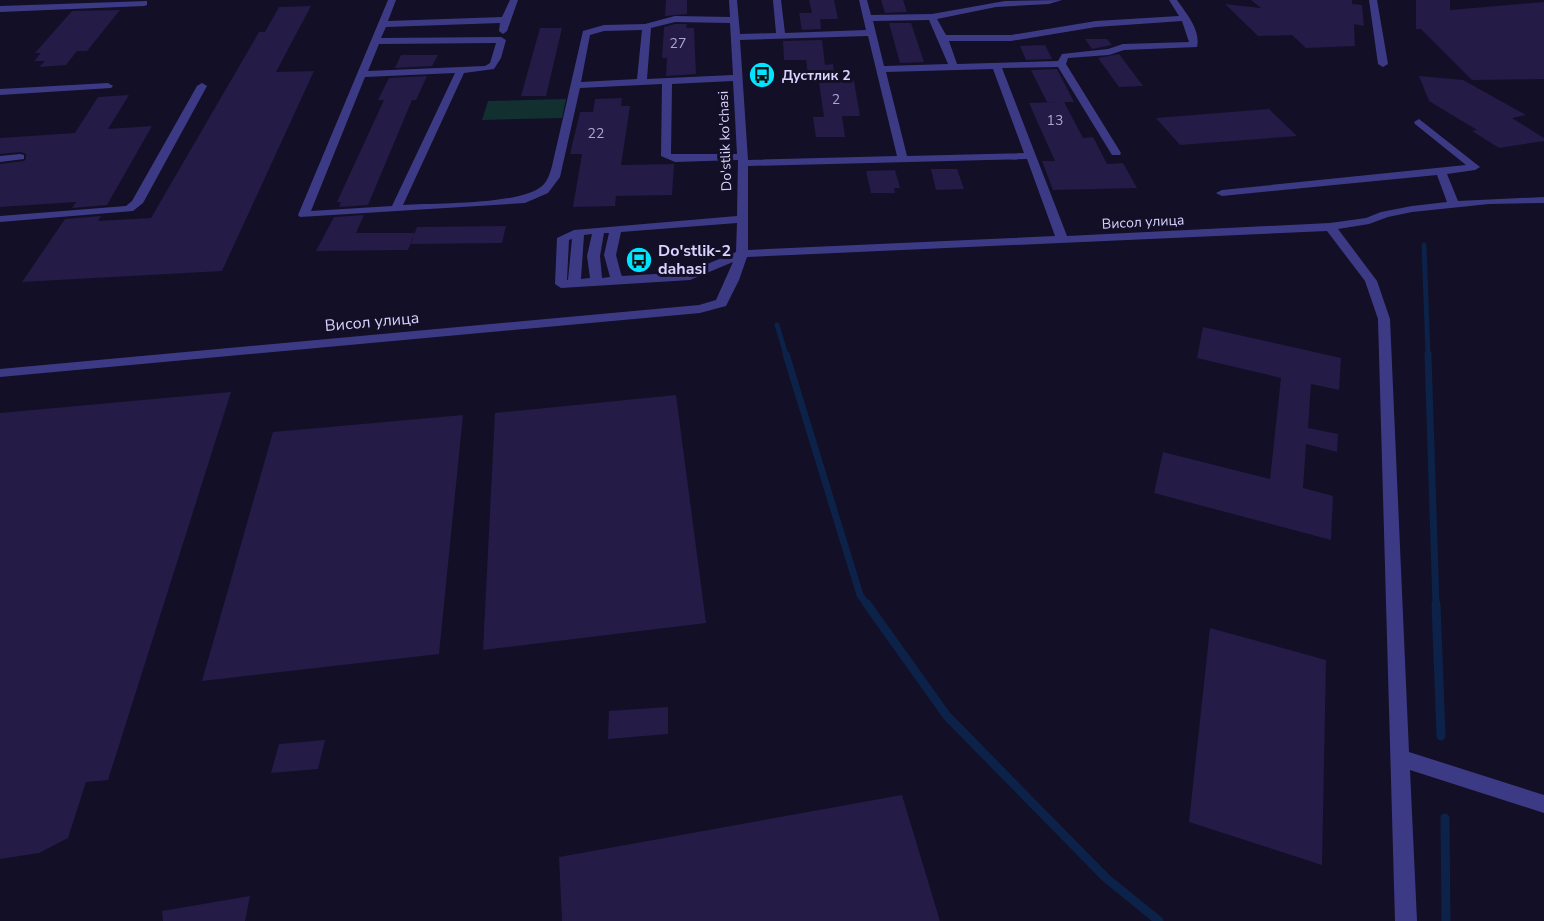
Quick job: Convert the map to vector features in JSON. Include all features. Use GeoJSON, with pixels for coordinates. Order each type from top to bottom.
{"type":"FeatureCollection","features":[{"type":"Feature","properties":{"kind":"street"},"geometry":{"type":"LineString","coordinates":[[0,9],[10,0]]}},
{"type":"Feature","properties":{"kind":"street"},"geometry":{"type":"LineString","coordinates":[[402,0],[392,0],[304,216],[521,201],[537,195],[550,185],[576,85],[586,33],[604,28],[647,27],[659,21],[734,20]]}},
{"type":"Feature","properties":{"kind":"street"},"geometry":{"type":"LineString","coordinates":[[362,74],[492,67],[496,63],[505,21],[514,0]]}},
{"type":"Feature","properties":{"kind":"street","name":"Do'stlik ko'chasi"},"geometry":{"type":"LineString","coordinates":[[733,0],[743,160],[742,254],[733,280]]}},
{"type":"Feature","properties":{"kind":"street"},"geometry":{"type":"LineString","coordinates":[[777,0],[781,36]]}},
{"type":"Feature","properties":{"kind":"street"},"geometry":{"type":"LineString","coordinates":[[863,0],[903,159]]}},
{"type":"Feature","properties":{"kind":"street"},"geometry":{"type":"LineString","coordinates":[[868,18],[932,17],[977,10],[988,6],[1037,4],[1058,0]]}},
{"type":"Feature","properties":{"kind":"street"},"geometry":{"type":"LineString","coordinates":[[1061,64],[1065,56],[1109,52],[1123,47],[1191,47],[1195,39],[1173,0]]}},
{"type":"Feature","properties":{"kind":"street"},"geometry":{"type":"LineString","coordinates":[[1373,0],[1383,64]]}},
{"type":"Feature","properties":{"kind":"street"},"geometry":{"type":"LineString","coordinates":[[0,9],[144,3]]}},
{"type":"Feature","properties":{"kind":"street"},"geometry":{"type":"LineString","coordinates":[[932,17],[954,68]]}},
{"type":"Feature","properties":{"kind":"street"},"geometry":{"type":"LineString","coordinates":[[943,38],[1011,38],[1096,24],[1185,18]]}},
{"type":"Feature","properties":{"kind":"street"},"geometry":{"type":"LineString","coordinates":[[382,24],[505,21]]}},
{"type":"Feature","properties":{"kind":"street"},"geometry":{"type":"LineString","coordinates":[[642,82],[647,27]]}},
{"type":"Feature","properties":{"kind":"street"},"geometry":{"type":"LineString","coordinates":[[735,37],[870,33]]}},
{"type":"Feature","properties":{"kind":"street"},"geometry":{"type":"LineString","coordinates":[[375,41],[501,40]]}},
{"type":"Feature","properties":{"kind":"street"},"geometry":{"type":"LineString","coordinates":[[881,69],[1061,64]]}},
{"type":"Feature","properties":{"kind":"street"},"geometry":{"type":"LineString","coordinates":[[1061,64],[1116,153]]}},
{"type":"Feature","properties":{"kind":"street"},"geometry":{"type":"LineString","coordinates":[[997,67],[1063,241]]}},
{"type":"Feature","properties":{"kind":"street"},"geometry":{"type":"LineString","coordinates":[[396,209],[461,70]]}},
{"type":"Feature","properties":{"kind":"street"},"geometry":{"type":"LineString","coordinates":[[576,85],[738,78]]}},
{"type":"Feature","properties":{"kind":"street"},"geometry":{"type":"LineString","coordinates":[[667,81],[666,156],[675,159],[903,159],[1030,156]]}},
{"type":"Feature","properties":{"kind":"street"},"geometry":{"type":"LineString","coordinates":[[0,92],[108,86]]}},
{"type":"Feature","properties":{"kind":"street"},"geometry":{"type":"LineString","coordinates":[[0,219],[129,209],[136,203],[202,86]]}},
{"type":"Feature","properties":{"kind":"street"},"geometry":{"type":"LineString","coordinates":[[1222,193],[1475,167],[1419,122]]}},
{"type":"Feature","properties":{"kind":"street"},"geometry":{"type":"LineString","coordinates":[[0,159],[20,157]]}},
{"type":"Feature","properties":{"kind":"street"},"geometry":{"type":"LineString","coordinates":[[1441,171],[1454,205]]}},
{"type":"Feature","properties":{"kind":"street","name":"Висол улица"},"geometry":{"type":"LineString","coordinates":[[742,254],[1330,227],[1369,221],[1400,210],[1489,201],[1544,200]]}},
{"type":"Feature","properties":{"kind":"street"},"geometry":{"type":"LineString","coordinates":[[742,219],[578,232],[563,238],[561,284],[690,276],[742,254]]}},
{"type":"Feature","properties":{"kind":"street"},"geometry":{"type":"LineString","coordinates":[[1330,227],[1375,285],[1382,301],[1384,319],[1406,921]]}},
{"type":"Feature","properties":{"kind":"street"},"geometry":{"type":"LineString","coordinates":[[616,229],[610,242],[609,264],[618,280]]}},
{"type":"Feature","properties":{"kind":"street"},"geometry":{"type":"LineString","coordinates":[[597,282],[593,267],[593,246],[599,230]]}},
{"type":"Feature","properties":{"kind":"street"},"geometry":{"type":"LineString","coordinates":[[574,283],[578,232]]}},
{"type":"Feature","properties":{"kind":"street","name":"Висол улица"},"geometry":{"type":"LineString","coordinates":[[0,373],[700,309],[721,303],[733,280]]}},
{"type":"Feature","properties":{"kind":"street"},"geometry":{"type":"LineString","coordinates":[[1400,758],[1544,804]]}},
{"type":"Feature","properties":{"kind":"green space"},"geometry":{"type":"Polygon","coordinates":[[[566,99],[562,118],[482,120],[488,101],[566,99]]]}},
{"type":"Feature","properties":{"kind":"building"},"geometry":{"type":"Polygon","coordinates":[[[666,0],[687,0],[687,14],[665,16],[666,0]]]}},
{"type":"Feature","properties":{"kind":"building"},"geometry":{"type":"Polygon","coordinates":[[[809,0],[834,0],[838,19],[820,19],[821,29],[802,30],[799,13],[812,13],[809,0]]]}},
{"type":"Feature","properties":{"kind":"building"},"geometry":{"type":"Polygon","coordinates":[[[881,0],[903,0],[907,12],[885,13],[881,0]]]}},
{"type":"Feature","properties":{"kind":"building"},"geometry":{"type":"Polygon","coordinates":[[[1251,0],[1352,0],[1352,4],[1362,5],[1364,26],[1354,24],[1355,46],[1306,48],[1292,35],[1258,36],[1225,4],[1261,8],[1251,0]]]}},
{"type":"Feature","properties":{"kind":"building"},"geometry":{"type":"Polygon","coordinates":[[[1416,0],[1450,0],[1450,10],[1544,2],[1544,79],[1472,80],[1421,29],[1416,29],[1416,0]]]}},
{"type":"Feature","properties":{"kind":"building"},"geometry":{"type":"Polygon","coordinates":[[[311,6],[276,72],[314,71],[222,271],[22,282],[65,219],[101,216],[98,221],[151,218],[259,32],[265,32],[279,7],[311,6]]]}},
{"type":"Feature","properties":{"kind":"building"},"geometry":{"type":"Polygon","coordinates":[[[120,10],[87,51],[77,51],[66,65],[39,67],[45,61],[34,61],[41,53],[35,53],[72,11],[120,10]]]}},
{"type":"Feature","properties":{"kind":"building"},"geometry":{"type":"Polygon","coordinates":[[[889,23],[911,23],[924,62],[900,63],[889,23]]]}},
{"type":"Feature","properties":{"kind":"building"},"geometry":{"type":"Polygon","coordinates":[[[687,24],[686,28],[694,28],[696,74],[666,76],[667,58],[662,58],[664,27],[687,24]]]}},
{"type":"Feature","properties":{"kind":"building"},"geometry":{"type":"Polygon","coordinates":[[[540,28],[562,28],[546,96],[521,96],[540,28]]]}},
{"type":"Feature","properties":{"kind":"building"},"geometry":{"type":"Polygon","coordinates":[[[1085,39],[1107,39],[1112,45],[1092,49],[1085,39]]]}},
{"type":"Feature","properties":{"kind":"building"},"geometry":{"type":"Polygon","coordinates":[[[822,40],[825,65],[833,64],[835,81],[854,81],[860,116],[842,116],[845,137],[816,137],[813,117],[824,117],[819,82],[809,82],[806,60],[784,60],[783,41],[822,40]]]}},
{"type":"Feature","properties":{"kind":"building"},"geometry":{"type":"Polygon","coordinates":[[[1045,45],[1052,59],[1026,60],[1020,46],[1045,45]]]}},
{"type":"Feature","properties":{"kind":"building"},"geometry":{"type":"Polygon","coordinates":[[[1119,54],[1143,86],[1119,87],[1098,58],[1119,54]]]}},
{"type":"Feature","properties":{"kind":"building"},"geometry":{"type":"Polygon","coordinates":[[[401,55],[438,55],[432,66],[395,68],[401,55]]]}},
{"type":"Feature","properties":{"kind":"building"},"geometry":{"type":"Polygon","coordinates":[[[1057,69],[1074,102],[1064,102],[1083,138],[1093,137],[1107,164],[1123,163],[1137,188],[1053,190],[1042,161],[1055,161],[1029,103],[1057,102],[1047,102],[1031,70],[1057,69]]]}},
{"type":"Feature","properties":{"kind":"building"},"geometry":{"type":"Polygon","coordinates":[[[427,76],[416,100],[412,100],[368,205],[339,207],[341,202],[337,202],[384,100],[378,100],[389,78],[427,76]]]}},
{"type":"Feature","properties":{"kind":"building"},"geometry":{"type":"Polygon","coordinates":[[[1419,76],[1463,80],[1526,115],[1512,118],[1544,138],[1544,141],[1499,148],[1472,131],[1477,130],[1429,101],[1419,76]]]}},
{"type":"Feature","properties":{"kind":"building"},"geometry":{"type":"Polygon","coordinates":[[[129,95],[108,129],[152,126],[107,205],[72,208],[76,202],[0,207],[0,164],[24,161],[26,154],[21,152],[0,154],[0,138],[75,133],[98,97],[129,95]]]}},
{"type":"Feature","properties":{"kind":"building"},"geometry":{"type":"Polygon","coordinates":[[[622,98],[621,106],[630,106],[621,165],[674,164],[672,195],[616,196],[615,206],[573,207],[582,154],[570,154],[580,112],[593,112],[595,99],[622,98]]]}},
{"type":"Feature","properties":{"kind":"building"},"geometry":{"type":"Polygon","coordinates":[[[1269,109],[1297,136],[1180,145],[1156,118],[1269,109]]]}},
{"type":"Feature","properties":{"kind":"building"},"geometry":{"type":"Polygon","coordinates":[[[931,169],[957,169],[964,189],[936,190],[931,169]]]}},
{"type":"Feature","properties":{"kind":"building"},"geometry":{"type":"Polygon","coordinates":[[[895,170],[900,188],[894,188],[895,193],[871,193],[866,171],[895,170]]]}},
{"type":"Feature","properties":{"kind":"building"},"geometry":{"type":"Polygon","coordinates":[[[364,215],[356,233],[415,233],[408,250],[316,251],[334,217],[364,215]]]}},
{"type":"Feature","properties":{"kind":"building"},"geometry":{"type":"Polygon","coordinates":[[[506,226],[502,243],[411,244],[417,227],[506,226]]]}},
{"type":"Feature","properties":{"kind":"building"},"geometry":{"type":"Polygon","coordinates":[[[1203,327],[1341,358],[1339,390],[1311,384],[1308,428],[1338,434],[1337,452],[1306,444],[1303,488],[1333,496],[1331,540],[1154,493],[1163,452],[1270,479],[1281,378],[1197,358],[1203,327]]]}},
{"type":"Feature","properties":{"kind":"building"},"geometry":{"type":"Polygon","coordinates":[[[231,392],[108,780],[86,782],[68,838],[39,853],[0,859],[0,413],[231,392]]]}},
{"type":"Feature","properties":{"kind":"building"},"geometry":{"type":"Polygon","coordinates":[[[676,395],[706,623],[483,650],[495,413],[676,395]]]}},
{"type":"Feature","properties":{"kind":"building"},"geometry":{"type":"Polygon","coordinates":[[[463,415],[439,654],[202,681],[273,432],[463,415]]]}},
{"type":"Feature","properties":{"kind":"building"},"geometry":{"type":"Polygon","coordinates":[[[1210,628],[1326,660],[1322,865],[1189,822],[1210,628]]]}},
{"type":"Feature","properties":{"kind":"building"},"geometry":{"type":"Polygon","coordinates":[[[668,707],[668,734],[608,739],[609,711],[668,707]]]}},
{"type":"Feature","properties":{"kind":"building"},"geometry":{"type":"Polygon","coordinates":[[[325,740],[318,769],[271,773],[279,744],[325,740]]]}},
{"type":"Feature","properties":{"kind":"building"},"geometry":{"type":"Polygon","coordinates":[[[902,795],[940,921],[562,921],[559,857],[902,795]]]}},
{"type":"Feature","properties":{"kind":"building"},"geometry":{"type":"Polygon","coordinates":[[[250,896],[245,921],[163,921],[162,911],[250,896]]]}},
{"type":"Feature","properties":{"kind":"waterway"},"geometry":{"type":"LineString","coordinates":[[1424,245],[1428,355]]}},
{"type":"Feature","properties":{"kind":"waterway"},"geometry":{"type":"LineString","coordinates":[[777,325],[786,355]]}},
{"type":"Feature","properties":{"kind":"waterway"},"geometry":{"type":"LineString","coordinates":[[786,354],[860,595],[868,606]]}},
{"type":"Feature","properties":{"kind":"waterway"},"geometry":{"type":"LineString","coordinates":[[1428,354],[1436,606]]}},
{"type":"Feature","properties":{"kind":"waterway"},"geometry":{"type":"LineString","coordinates":[[867,604],[947,716],[1106,878],[1159,921]]}},
{"type":"Feature","properties":{"kind":"waterway"},"geometry":{"type":"LineString","coordinates":[[1436,604],[1441,736]]}},
{"type":"Feature","properties":{"kind":"waterway"},"geometry":{"type":"LineString","coordinates":[[1445,818],[1446,921]]}},
{"type":"Feature","properties":{"kind":"place","name":"Дустлик 2"},"geometry":{"type":"Point","coordinates":[762,75]}},
{"type":"Feature","properties":{"kind":"place","name":"Do'stlik-2 dahasi"},"geometry":{"type":"Point","coordinates":[639,260]}}]}
